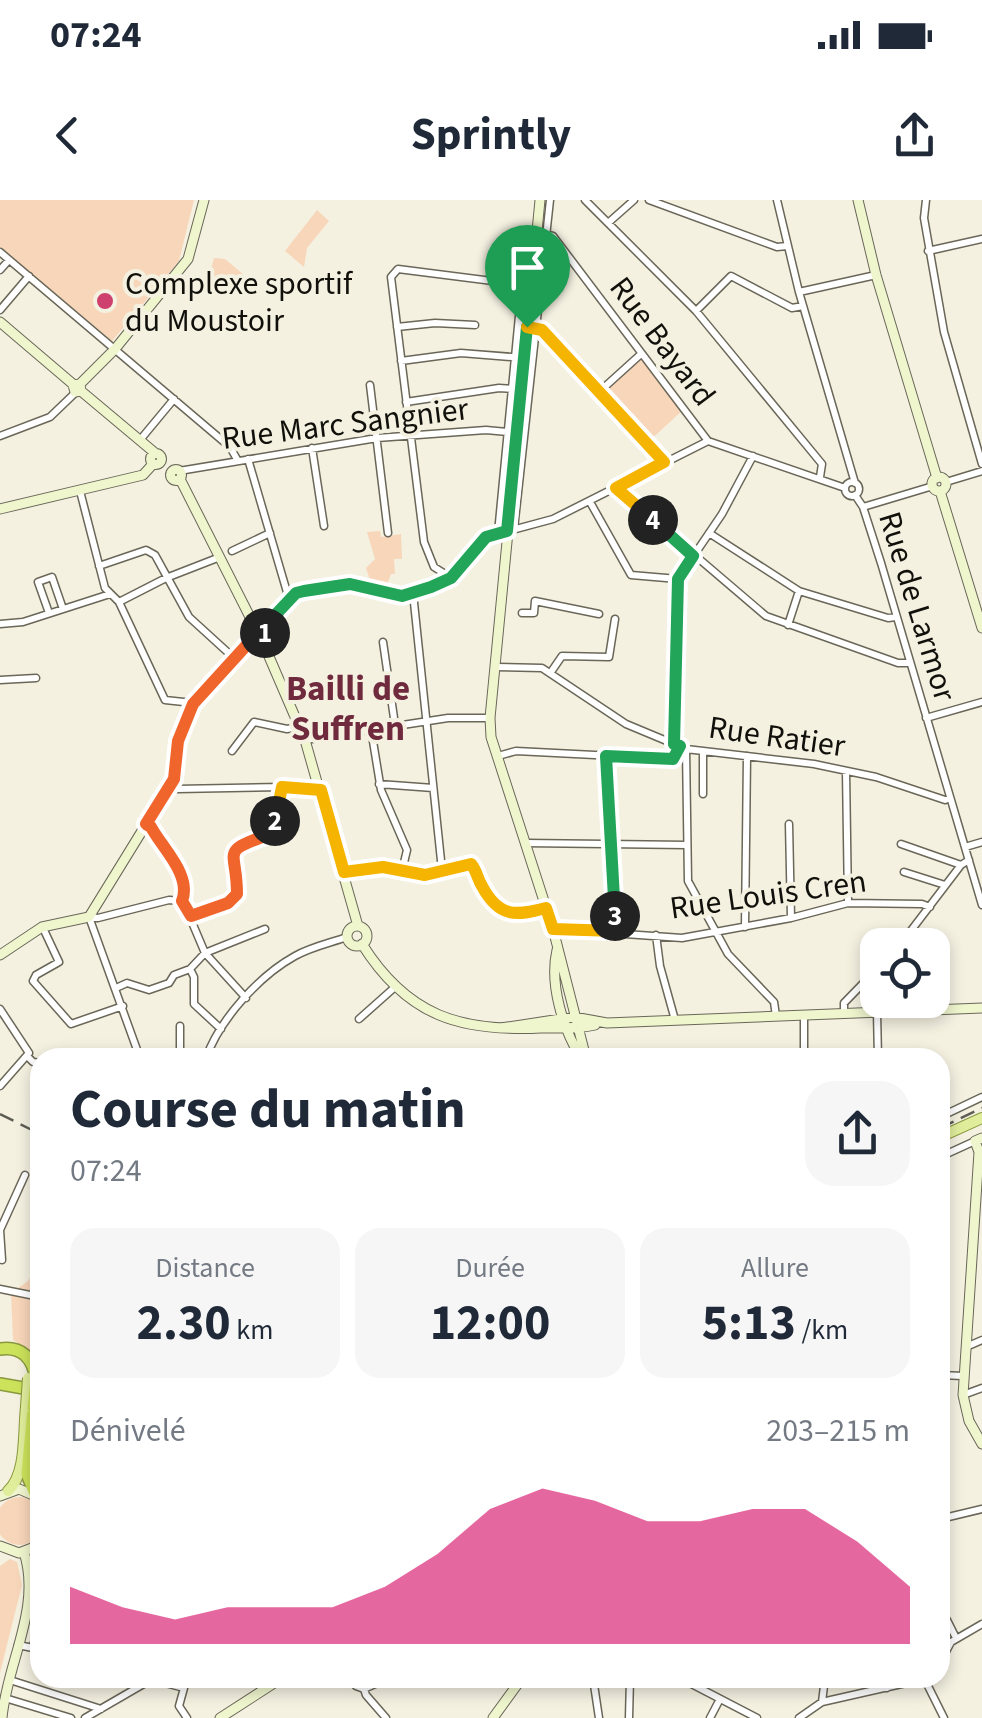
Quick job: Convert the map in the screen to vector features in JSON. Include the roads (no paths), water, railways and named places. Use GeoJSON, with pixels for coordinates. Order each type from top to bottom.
{"type":"FeatureCollection","features":[{"type":"Feature","properties":{"kind":"highway"},"geometry":{"type":"LineString","coordinates":[[0,1349],[17,1349],[30,1357]]}},
{"type":"Feature","properties":{"kind":"highway"},"geometry":{"type":"LineString","coordinates":[[0,1385],[30,1384]]}},
{"type":"Feature","properties":{"kind":"highway"},"geometry":{"type":"LineString","coordinates":[[30,1401],[30,1484]]}},
{"type":"Feature","properties":{"kind":"main road"},"geometry":{"type":"LineString","coordinates":[[78,388],[188,259],[204,200]]}},
{"type":"Feature","properties":{"kind":"main road"},"geometry":{"type":"LineString","coordinates":[[540,200],[541,232],[527,285],[532,328],[520,357],[512,433],[490,718],[498,756],[553,929],[570,1023],[579,1048]]}},
{"type":"Feature","properties":{"kind":"main road"},"geometry":{"type":"LineString","coordinates":[[858,200],[876,275],[982,628]]}},
{"type":"Feature","properties":{"kind":"main road"},"geometry":{"type":"LineString","coordinates":[[0,322],[176,475],[258,632],[305,740],[358,926],[366,932],[362,944]]}},
{"type":"Feature","properties":{"kind":"main road"},"geometry":{"type":"LineString","coordinates":[[0,509],[143,475],[156,459]]}},
{"type":"Feature","properties":{"kind":"main road"},"geometry":{"type":"LineString","coordinates":[[0,955],[42,926],[88,917],[174,779],[178,741],[193,704],[258,632]]}},
{"type":"Feature","properties":{"kind":"main road"},"geometry":{"type":"LineString","coordinates":[[358,926],[350,929],[347,937],[352,944],[362,944]]}},
{"type":"Feature","properties":{"kind":"main road"},"geometry":{"type":"LineString","coordinates":[[362,944],[395,987],[428,1012],[456,1023],[501,1028],[860,1013]]}},
{"type":"Feature","properties":{"kind":"main road"},"geometry":{"type":"LineString","coordinates":[[950,1009],[982,1008]]}},
{"type":"Feature","properties":{"kind":"main road"},"geometry":{"type":"LineString","coordinates":[[950,1132],[982,1118]]}},
{"type":"Feature","properties":{"kind":"main road"},"geometry":{"type":"LineString","coordinates":[[979,1139],[962,1395],[969,1422],[982,1444]]}},
{"type":"Feature","properties":{"kind":"main road"},"geometry":{"type":"LineString","coordinates":[[4,1494],[14,1486],[20,1473],[29,1407]]}},
{"type":"Feature","properties":{"kind":"main road"},"geometry":{"type":"LineString","coordinates":[[4,1494],[30,1492]]}},
{"type":"Feature","properties":{"kind":"main road"},"geometry":{"type":"LineString","coordinates":[[0,1546],[9,1551],[30,1549]]}},
{"type":"Feature","properties":{"kind":"main road"},"geometry":{"type":"LineString","coordinates":[[24,1552],[30,1571]]}},
{"type":"Feature","properties":{"kind":"main road"},"geometry":{"type":"LineString","coordinates":[[2,1718],[30,1610]]}},
{"type":"Feature","properties":{"kind":"main road"},"geometry":{"type":"LineString","coordinates":[[220,1718],[266,1688]]}},
{"type":"Feature","properties":{"kind":"main road"},"geometry":{"type":"LineString","coordinates":[[493,1718],[515,1688]]}},
{"type":"Feature","properties":{"kind":"street"},"geometry":{"type":"LineString","coordinates":[[506,531],[541,232],[550,200]]}},
{"type":"Feature","properties":{"kind":"street"},"geometry":{"type":"LineString","coordinates":[[585,200],[696,311],[822,464],[820,477]]}},
{"type":"Feature","properties":{"kind":"street"},"geometry":{"type":"LineString","coordinates":[[608,223],[634,200]]}},
{"type":"Feature","properties":{"kind":"street"},"geometry":{"type":"LineString","coordinates":[[649,200],[777,247],[788,246]]}},
{"type":"Feature","properties":{"kind":"street"},"geometry":{"type":"LineString","coordinates":[[776,200],[858,490],[855,495],[847,494],[849,483],[855,483]]}},
{"type":"Feature","properties":{"kind":"street"},"geometry":{"type":"LineString","coordinates":[[863,506],[982,467],[944,332],[928,250],[926,200]]}},
{"type":"Feature","properties":{"kind":"street","name":"Rue Bayard"},"geometry":{"type":"LineString","coordinates":[[541,232],[553,236],[708,441]]}},
{"type":"Feature","properties":{"kind":"street"},"geometry":{"type":"LineString","coordinates":[[928,250],[982,239]]}},
{"type":"Feature","properties":{"kind":"street"},"geometry":{"type":"LineString","coordinates":[[0,252],[230,446],[238,460]]}},
{"type":"Feature","properties":{"kind":"street"},"geometry":{"type":"LineString","coordinates":[[0,270],[9,260]]}},
{"type":"Feature","properties":{"kind":"street"},"geometry":{"type":"LineString","coordinates":[[401,362],[461,353],[520,357],[527,285],[398,269],[390,277],[424,542],[434,567],[451,578]]}},
{"type":"Feature","properties":{"kind":"street"},"geometry":{"type":"LineString","coordinates":[[799,292],[876,275]]}},
{"type":"Feature","properties":{"kind":"street"},"geometry":{"type":"LineString","coordinates":[[0,310],[29,276]]}},
{"type":"Feature","properties":{"kind":"street"},"geometry":{"type":"LineString","coordinates":[[696,311],[730,276],[792,308],[803,306]]}},
{"type":"Feature","properties":{"kind":"street"},"geometry":{"type":"LineString","coordinates":[[397,327],[434,323],[474,325]]}},
{"type":"Feature","properties":{"kind":"street"},"geometry":{"type":"LineString","coordinates":[[532,328],[542,330],[664,462]]}},
{"type":"Feature","properties":{"kind":"street"},"geometry":{"type":"LineString","coordinates":[[599,392],[640,354]]}},
{"type":"Feature","properties":{"kind":"street"},"geometry":{"type":"LineString","coordinates":[[370,385],[388,533]]}},
{"type":"Feature","properties":{"kind":"street"},"geometry":{"type":"LineString","coordinates":[[0,436],[50,416],[78,388]]}},
{"type":"Feature","properties":{"kind":"street"},"geometry":{"type":"LineString","coordinates":[[406,402],[499,388],[517,390]]}},
{"type":"Feature","properties":{"kind":"street"},"geometry":{"type":"LineString","coordinates":[[140,440],[174,399]]}},
{"type":"Feature","properties":{"kind":"street","name":"Rue Marc Sangnier"},"geometry":{"type":"LineString","coordinates":[[176,475],[238,460],[376,438],[512,433]]}},
{"type":"Feature","properties":{"kind":"street"},"geometry":{"type":"LineString","coordinates":[[258,632],[289,599],[304,591],[350,584],[402,596],[451,578],[486,537],[553,518],[590,502],[708,441]]}},
{"type":"Feature","properties":{"kind":"street","name":"Rue de Larmor"},"geometry":{"type":"LineString","coordinates":[[708,441],[846,488]]}},
{"type":"Feature","properties":{"kind":"street"},"geometry":{"type":"LineString","coordinates":[[312,448],[324,526]]}},
{"type":"Feature","properties":{"kind":"street"},"geometry":{"type":"LineString","coordinates":[[753,456],[678,579],[680,746],[688,881],[728,954],[774,1002],[776,1016]]}},
{"type":"Feature","properties":{"kind":"street"},"geometry":{"type":"LineString","coordinates":[[248,459],[289,599]]}},
{"type":"Feature","properties":{"kind":"street"},"geometry":{"type":"LineString","coordinates":[[616,488],[766,616],[898,663],[910,663]]}},
{"type":"Feature","properties":{"kind":"street"},"geometry":{"type":"LineString","coordinates":[[80,490],[98,566],[110,594],[119,602],[166,700],[193,704]]}},
{"type":"Feature","properties":{"kind":"street","name":"Rue de Larmor"},"geometry":{"type":"LineString","coordinates":[[855,495],[863,506],[982,905]]}},
{"type":"Feature","properties":{"kind":"street"},"geometry":{"type":"LineString","coordinates":[[590,502],[631,576],[678,579]]}},
{"type":"Feature","properties":{"kind":"street"},"geometry":{"type":"LineString","coordinates":[[232,551],[270,533]]}},
{"type":"Feature","properties":{"kind":"street"},"geometry":{"type":"LineString","coordinates":[[709,533],[799,591],[888,618],[896,617]]}},
{"type":"Feature","properties":{"kind":"street"},"geometry":{"type":"LineString","coordinates":[[98,566],[146,550],[155,556],[189,617],[234,658]]}},
{"type":"Feature","properties":{"kind":"street"},"geometry":{"type":"LineString","coordinates":[[119,602],[220,557]]}},
{"type":"Feature","properties":{"kind":"street"},"geometry":{"type":"LineString","coordinates":[[49,614],[38,582],[52,576],[63,609]]}},
{"type":"Feature","properties":{"kind":"street"},"geometry":{"type":"LineString","coordinates":[[788,625],[799,591]]}},
{"type":"Feature","properties":{"kind":"street"},"geometry":{"type":"LineString","coordinates":[[0,624],[23,622],[110,594]]}},
{"type":"Feature","properties":{"kind":"street"},"geometry":{"type":"LineString","coordinates":[[413,594],[442,870]]}},
{"type":"Feature","properties":{"kind":"street"},"geometry":{"type":"LineString","coordinates":[[522,612],[534,613],[535,601],[599,614]]}},
{"type":"Feature","properties":{"kind":"street"},"geometry":{"type":"LineString","coordinates":[[552,672],[562,656],[608,657],[614,619]]}},
{"type":"Feature","properties":{"kind":"street"},"geometry":{"type":"LineString","coordinates":[[384,642],[395,725]]}},
{"type":"Feature","properties":{"kind":"street","name":"Rue Ratier"},"geometry":{"type":"LineString","coordinates":[[494,667],[542,668],[552,672],[626,724],[680,746],[846,771],[945,800],[950,798]]}},
{"type":"Feature","properties":{"kind":"street"},"geometry":{"type":"LineString","coordinates":[[0,680],[36,678]]}},
{"type":"Feature","properties":{"kind":"street"},"geometry":{"type":"LineString","coordinates":[[926,718],[982,702]]}},
{"type":"Feature","properties":{"kind":"street"},"geometry":{"type":"LineString","coordinates":[[305,740],[426,721],[490,718]]}},
{"type":"Feature","properties":{"kind":"street"},"geometry":{"type":"LineString","coordinates":[[232,752],[254,722],[287,729],[298,727]]}},
{"type":"Feature","properties":{"kind":"street"},"geometry":{"type":"LineString","coordinates":[[370,728],[379,784],[407,850],[402,871]]}},
{"type":"Feature","properties":{"kind":"street"},"geometry":{"type":"LineString","coordinates":[[498,756],[516,751],[673,759],[680,746]]}},
{"type":"Feature","properties":{"kind":"street"},"geometry":{"type":"LineString","coordinates":[[703,751],[703,794]]}},
{"type":"Feature","properties":{"kind":"street"},"geometry":{"type":"LineString","coordinates":[[606,756],[616,931]]}},
{"type":"Feature","properties":{"kind":"street"},"geometry":{"type":"LineString","coordinates":[[745,927],[747,756]]}},
{"type":"Feature","properties":{"kind":"street"},"geometry":{"type":"LineString","coordinates":[[846,771],[848,903]]}},
{"type":"Feature","properties":{"kind":"street"},"geometry":{"type":"LineString","coordinates":[[379,784],[434,788]]}},
{"type":"Feature","properties":{"kind":"street"},"geometry":{"type":"LineString","coordinates":[[170,785],[178,789],[321,790]]}},
{"type":"Feature","properties":{"kind":"street"},"geometry":{"type":"LineString","coordinates":[[191,916],[228,903],[237,894],[237,877],[231,864],[234,852],[241,843],[270,834],[282,787]]}},
{"type":"Feature","properties":{"kind":"street"},"geometry":{"type":"LineString","coordinates":[[146,824],[182,877],[186,894],[182,901]]}},
{"type":"Feature","properties":{"kind":"street"},"geometry":{"type":"LineString","coordinates":[[789,824],[791,918]]}},
{"type":"Feature","properties":{"kind":"street"},"geometry":{"type":"LineString","coordinates":[[965,847],[982,842]]}},
{"type":"Feature","properties":{"kind":"street"},"geometry":{"type":"LineString","coordinates":[[525,843],[687,845]]}},
{"type":"Feature","properties":{"kind":"street"},"geometry":{"type":"LineString","coordinates":[[902,844],[961,865]]}},
{"type":"Feature","properties":{"kind":"street"},"geometry":{"type":"LineString","coordinates":[[913,928],[961,865],[969,860]]}},
{"type":"Feature","properties":{"kind":"street"},"geometry":{"type":"LineString","coordinates":[[344,872],[383,867],[425,875],[471,864],[482,888],[510,914],[518,916],[546,908]]}},
{"type":"Feature","properties":{"kind":"street"},"geometry":{"type":"LineString","coordinates":[[904,872],[945,885]]}},
{"type":"Feature","properties":{"kind":"street"},"geometry":{"type":"LineString","coordinates":[[137,1048],[88,917],[98,918],[169,900],[182,901]]}},
{"type":"Feature","properties":{"kind":"street"},"geometry":{"type":"LineString","coordinates":[[182,901],[205,953],[246,998]]}},
{"type":"Feature","properties":{"kind":"street","name":"Rue Louis Cren"},"geometry":{"type":"LineString","coordinates":[[553,929],[682,938],[848,903],[930,907]]}},
{"type":"Feature","properties":{"kind":"street"},"geometry":{"type":"LineString","coordinates":[[42,926],[59,962],[36,975],[33,981],[71,1024],[122,1006]]}},
{"type":"Feature","properties":{"kind":"street"},"geometry":{"type":"LineString","coordinates":[[116,988],[127,982],[149,990],[169,984],[174,975],[190,968],[205,953],[266,928]]}},
{"type":"Feature","properties":{"kind":"street"},"geometry":{"type":"LineString","coordinates":[[656,934],[675,1020]]}},
{"type":"Feature","properties":{"kind":"street"},"geometry":{"type":"LineString","coordinates":[[211,1048],[221,1029],[260,982],[296,956],[347,937]]}},
{"type":"Feature","properties":{"kind":"street"},"geometry":{"type":"LineString","coordinates":[[190,968],[194,1004],[221,1029]]}},
{"type":"Feature","properties":{"kind":"street"},"geometry":{"type":"LineString","coordinates":[[844,1013],[844,1002],[860,986]]}},
{"type":"Feature","properties":{"kind":"street"},"geometry":{"type":"LineString","coordinates":[[359,1020],[395,987]]}},
{"type":"Feature","properties":{"kind":"street"},"geometry":{"type":"LineString","coordinates":[[0,1009],[30,1057]]}},
{"type":"Feature","properties":{"kind":"street"},"geometry":{"type":"LineString","coordinates":[[804,1015],[804,1048]]}},
{"type":"Feature","properties":{"kind":"street"},"geometry":{"type":"LineString","coordinates":[[877,1018],[878,1048]]}},
{"type":"Feature","properties":{"kind":"street"},"geometry":{"type":"LineString","coordinates":[[180,1026],[180,1048]]}},
{"type":"Feature","properties":{"kind":"street"},"geometry":{"type":"LineString","coordinates":[[0,1086],[28,1054]]}},
{"type":"Feature","properties":{"kind":"street"},"geometry":{"type":"LineString","coordinates":[[950,1112],[982,1097]]}},
{"type":"Feature","properties":{"kind":"street"},"geometry":{"type":"LineString","coordinates":[[950,1152],[979,1139]]}},
{"type":"Feature","properties":{"kind":"street"},"geometry":{"type":"LineString","coordinates":[[2,1260],[0,1230],[25,1175]]}},
{"type":"Feature","properties":{"kind":"street"},"geometry":{"type":"LineString","coordinates":[[0,1289],[30,1295]]}},
{"type":"Feature","properties":{"kind":"street"},"geometry":{"type":"LineString","coordinates":[[966,1348],[982,1340]]}},
{"type":"Feature","properties":{"kind":"street"},"geometry":{"type":"LineString","coordinates":[[950,1375],[962,1376]]}},
{"type":"Feature","properties":{"kind":"street"},"geometry":{"type":"LineString","coordinates":[[962,1395],[982,1388]]}},
{"type":"Feature","properties":{"kind":"street"},"geometry":{"type":"LineString","coordinates":[[950,1517],[982,1509]]}},
{"type":"Feature","properties":{"kind":"street"},"geometry":{"type":"LineString","coordinates":[[950,1644],[982,1624]]}},
{"type":"Feature","properties":{"kind":"street"},"geometry":{"type":"LineString","coordinates":[[950,1625],[957,1638]]}},
{"type":"Feature","properties":{"kind":"street"},"geometry":{"type":"LineString","coordinates":[[18,1645],[30,1648]]}},
{"type":"Feature","properties":{"kind":"street"},"geometry":{"type":"LineString","coordinates":[[13,1681],[30,1687]]}},
{"type":"Feature","properties":{"kind":"street"},"geometry":{"type":"LineString","coordinates":[[34,1688],[101,1710]]}},
{"type":"Feature","properties":{"kind":"street"},"geometry":{"type":"LineString","coordinates":[[85,1718],[136,1688]]}},
{"type":"Feature","properties":{"kind":"street"},"geometry":{"type":"LineString","coordinates":[[184,1688],[179,1706],[187,1718]]}},
{"type":"Feature","properties":{"kind":"street"},"geometry":{"type":"LineString","coordinates":[[594,1688],[599,1718]]}},
{"type":"Feature","properties":{"kind":"street"},"geometry":{"type":"LineString","coordinates":[[629,1718],[630,1688]]}},
{"type":"Feature","properties":{"kind":"street"},"geometry":{"type":"LineString","coordinates":[[698,1688],[757,1718]]}},
{"type":"Feature","properties":{"kind":"street"},"geometry":{"type":"LineString","coordinates":[[822,1702],[824,1688]]}},
{"type":"Feature","properties":{"kind":"street"},"geometry":{"type":"LineString","coordinates":[[799,1718],[822,1702],[887,1688]]}},
{"type":"Feature","properties":{"kind":"street"},"geometry":{"type":"LineString","coordinates":[[930,1688],[944,1718]]}},
{"type":"Feature","properties":{"kind":"street"},"geometry":{"type":"LineString","coordinates":[[364,1689],[382,1716]]}},
{"type":"Feature","properties":{"kind":"street"},"geometry":{"type":"LineString","coordinates":[[5,1698],[71,1718]]}},
{"type":"Feature","properties":{"kind":"street"},"geometry":{"type":"LineString","coordinates":[[710,1718],[720,1700]]}},
{"type":"Feature","properties":{"kind":"street"},"geometry":{"type":"LineString","coordinates":[[30,1718],[31,1706]]}},
{"type":"Feature","properties":{"kind":"railway"},"geometry":{"type":"LineString","coordinates":[[950,1123],[982,1108]]}},
{"type":"Feature","properties":{"kind":"railway"},"geometry":{"type":"LineString","coordinates":[[0,1114],[30,1129]]}},
{"type":"Feature","properties":{"kind":"place","name":"Complexe sportif du Moustoir"},"geometry":{"type":"Point","coordinates":[105,301]}},
{"type":"Feature","properties":{"kind":"district","name":"Bailli de Suffren"},"geometry":{"type":"Point","coordinates":[348,708]}}]}
